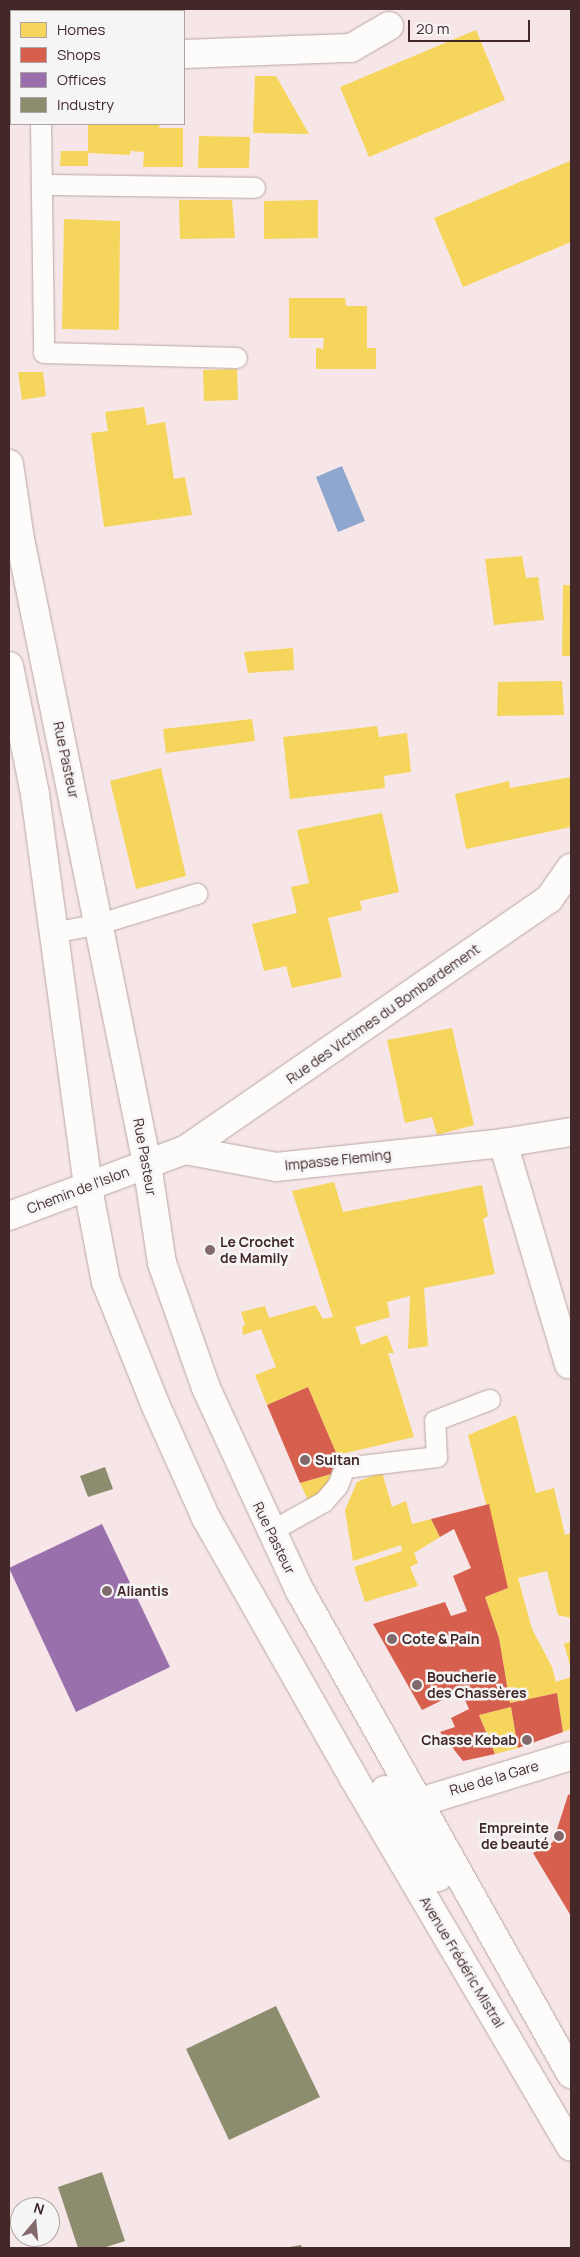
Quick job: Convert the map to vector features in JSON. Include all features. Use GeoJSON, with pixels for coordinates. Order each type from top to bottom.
{"type":"FeatureCollection","features":[{"type":"Feature","properties":{"kind":"main road"},"geometry":{"type":"LineString","coordinates":[[185,54],[351,48],[388,17]]}},
{"type":"Feature","properties":{"kind":"main road","name":"Rue Pasteur"},"geometry":{"type":"LineString","coordinates":[[9,464],[20,539],[100,924],[147,1164],[162,1263],[206,1388],[300,1591],[417,1803]]}},
{"type":"Feature","properties":{"kind":"main road"},"geometry":{"type":"LineString","coordinates":[[9,666],[35,794],[88,1188],[106,1282],[155,1404],[202,1510],[353,1777],[417,1803]]}},
{"type":"Feature","properties":{"kind":"main road","name":"Rue des Victimes du Bombardement"},"geometry":{"type":"LineString","coordinates":[[185,1150],[549,899],[571,868]]}},
{"type":"Feature","properties":{"kind":"main road","name":"Impasse Fleming"},"geometry":{"type":"LineString","coordinates":[[185,1150],[276,1167],[502,1143],[571,1132]]}},
{"type":"Feature","properties":{"kind":"main road"},"geometry":{"type":"LineString","coordinates":[[502,1143],[569,1364]]}},
{"type":"Feature","properties":{"kind":"main road"},"geometry":{"type":"LineString","coordinates":[[147,1164],[185,1150]]}},
{"type":"Feature","properties":{"kind":"main road","name":"Chemin de l'Islon"},"geometry":{"type":"LineString","coordinates":[[9,1216],[88,1188],[147,1164]]}},
{"type":"Feature","properties":{"kind":"main road","name":"Rue de la Gare"},"geometry":{"type":"LineString","coordinates":[[417,1803],[571,1756]]}},
{"type":"Feature","properties":{"kind":"main road","name":"Avenue Frédéric Mistral"},"geometry":{"type":"LineString","coordinates":[[353,1777],[571,2146]]}},
{"type":"Feature","properties":{"kind":"main road","name":"Avenue Frédéric Mistral"},"geometry":{"type":"LineString","coordinates":[[385,1790],[540,2056],[571,2076]]}},
{"type":"Feature","properties":{"kind":"main road","name":"Avenue Frédéric Mistral"},"geometry":{"type":"LineString","coordinates":[[417,1803],[571,2076]]}},
{"type":"Feature","properties":{"kind":"lane"},"geometry":{"type":"LineString","coordinates":[[41,125],[44,185],[44,353],[237,358]]}},
{"type":"Feature","properties":{"kind":"lane"},"geometry":{"type":"LineString","coordinates":[[44,185],[255,188]]}},
{"type":"Feature","properties":{"kind":"lane"},"geometry":{"type":"LineString","coordinates":[[53,933],[100,924],[197,894]]}},
{"type":"Feature","properties":{"kind":"lane"},"geometry":{"type":"LineString","coordinates":[[272,1531],[324,1502],[338,1486],[345,1468],[437,1457],[435,1421],[490,1400]]}},
{"type":"Feature","properties":{"kind":"water"},"geometry":{"type":"Polygon","coordinates":[[[342,466],[365,521],[338,532],[316,477],[342,466]]]}},
{"type":"Feature","properties":{"kind":"building: Homes"},"geometry":{"type":"Polygon","coordinates":[[[476,30],[505,100],[369,157],[340,87],[476,30]]]}},
{"type":"Feature","properties":{"kind":"building: Homes"},"geometry":{"type":"Polygon","coordinates":[[[255,76],[276,76],[309,134],[253,133],[255,76]]]}},
{"type":"Feature","properties":{"kind":"building: Homes"},"geometry":{"type":"Polygon","coordinates":[[[88,125],[160,125],[159,128],[183,128],[183,167],[143,167],[144,152],[130,151],[130,155],[88,153],[88,166],[60,166],[61,151],[88,151],[88,125]]]}},
{"type":"Feature","properties":{"kind":"building: Homes"},"geometry":{"type":"Polygon","coordinates":[[[199,136],[250,137],[249,168],[198,168],[199,136]]]}},
{"type":"Feature","properties":{"kind":"building: Homes"},"geometry":{"type":"Polygon","coordinates":[[[570,161],[571,242],[463,287],[434,218],[570,161]]]}},
{"type":"Feature","properties":{"kind":"building: Homes"},"geometry":{"type":"Polygon","coordinates":[[[179,200],[232,200],[235,238],[180,239],[179,200]]]}},
{"type":"Feature","properties":{"kind":"building: Homes"},"geometry":{"type":"Polygon","coordinates":[[[318,200],[318,238],[264,239],[264,201],[318,200]]]}},
{"type":"Feature","properties":{"kind":"building: Homes"},"geometry":{"type":"Polygon","coordinates":[[[64,219],[120,221],[119,330],[62,329],[64,219]]]}},
{"type":"Feature","properties":{"kind":"building: Homes"},"geometry":{"type":"Polygon","coordinates":[[[289,298],[345,298],[346,306],[367,306],[367,348],[376,348],[376,369],[316,369],[316,348],[323,349],[324,338],[289,338],[289,298]]]}},
{"type":"Feature","properties":{"kind":"building: Homes"},"geometry":{"type":"Polygon","coordinates":[[[237,369],[238,400],[204,401],[203,370],[237,369]]]}},
{"type":"Feature","properties":{"kind":"building: Homes"},"geometry":{"type":"Polygon","coordinates":[[[18,372],[43,372],[46,396],[22,400],[18,372]]]}},
{"type":"Feature","properties":{"kind":"building: Homes"},"geometry":{"type":"Polygon","coordinates":[[[144,407],[147,425],[165,422],[174,479],[185,477],[192,515],[104,527],[91,433],[108,431],[105,412],[144,407]]]}},
{"type":"Feature","properties":{"kind":"building: Homes"},"geometry":{"type":"Polygon","coordinates":[[[522,556],[526,578],[538,577],[544,620],[494,625],[485,559],[522,556]]]}},
{"type":"Feature","properties":{"kind":"building: Homes"},"geometry":{"type":"Polygon","coordinates":[[[563,585],[571,585],[571,656],[562,656],[563,585]]]}},
{"type":"Feature","properties":{"kind":"building: Homes"},"geometry":{"type":"Polygon","coordinates":[[[293,648],[294,670],[248,673],[244,652],[293,648]]]}},
{"type":"Feature","properties":{"kind":"building: Homes"},"geometry":{"type":"Polygon","coordinates":[[[562,681],[564,715],[497,716],[498,682],[562,681]]]}},
{"type":"Feature","properties":{"kind":"building: Homes"},"geometry":{"type":"Polygon","coordinates":[[[252,719],[255,741],[166,753],[163,729],[252,719]]]}},
{"type":"Feature","properties":{"kind":"building: Homes"},"geometry":{"type":"Polygon","coordinates":[[[377,726],[379,737],[407,733],[411,772],[384,776],[385,788],[290,799],[283,737],[377,726]]]}},
{"type":"Feature","properties":{"kind":"building: Homes"},"geometry":{"type":"Polygon","coordinates":[[[161,768],[186,876],[136,889],[110,781],[161,768]]]}},
{"type":"Feature","properties":{"kind":"building: Homes"},"geometry":{"type":"Polygon","coordinates":[[[571,777],[571,827],[466,849],[455,794],[509,781],[510,788],[571,777]]]}},
{"type":"Feature","properties":{"kind":"building: Homes"},"geometry":{"type":"Polygon","coordinates":[[[382,813],[399,892],[360,901],[362,910],[328,918],[342,977],[292,988],[286,966],[264,971],[252,924],[297,913],[291,887],[309,883],[297,830],[382,813]]]}},
{"type":"Feature","properties":{"kind":"building: Homes"},"geometry":{"type":"Polygon","coordinates":[[[452,1028],[474,1125],[437,1135],[432,1117],[405,1123],[387,1040],[452,1028]]]}},
{"type":"Feature","properties":{"kind":"building: Homes"},"geometry":{"type":"Polygon","coordinates":[[[334,1182],[343,1212],[482,1185],[488,1216],[483,1219],[495,1274],[424,1288],[428,1346],[408,1349],[410,1296],[387,1302],[390,1317],[355,1327],[361,1345],[387,1335],[394,1353],[388,1353],[414,1437],[337,1455],[308,1387],[267,1405],[255,1375],[276,1367],[261,1329],[243,1335],[242,1327],[245,1325],[241,1312],[265,1306],[269,1318],[315,1305],[323,1319],[333,1317],[292,1191],[334,1182]]]}},
{"type":"Feature","properties":{"kind":"building: Homes"},"geometry":{"type":"Polygon","coordinates":[[[516,1415],[536,1493],[554,1488],[565,1535],[571,1533],[571,1618],[558,1615],[547,1571],[518,1578],[532,1629],[552,1667],[556,1682],[571,1677],[571,1729],[563,1732],[557,1693],[510,1703],[499,1638],[485,1597],[508,1588],[468,1435],[516,1415]]]}},
{"type":"Feature","properties":{"kind":"building: Homes"},"geometry":{"type":"Polygon","coordinates":[[[382,1472],[392,1507],[406,1501],[412,1524],[431,1519],[440,1537],[414,1553],[418,1563],[410,1567],[418,1586],[365,1602],[354,1567],[402,1551],[401,1545],[353,1561],[345,1510],[357,1482],[382,1472]]]}},
{"type":"Feature","properties":{"kind":"building: Homes"},"geometry":{"type":"Polygon","coordinates":[[[331,1474],[323,1494],[308,1500],[300,1483],[331,1474]]]}},
{"type":"Feature","properties":{"kind":"building: Homes"},"geometry":{"type":"Polygon","coordinates":[[[571,1641],[571,1669],[564,1644],[571,1641]]]}},
{"type":"Feature","properties":{"kind":"building: Homes"},"geometry":{"type":"Polygon","coordinates":[[[511,1707],[518,1748],[495,1754],[479,1715],[511,1707]]]}},
{"type":"Feature","properties":{"kind":"building: Shops"},"geometry":{"type":"Polygon","coordinates":[[[308,1387],[337,1455],[331,1474],[300,1483],[267,1405],[308,1387]]]}},
{"type":"Feature","properties":{"kind":"building: Shops"},"geometry":{"type":"Polygon","coordinates":[[[489,1504],[508,1588],[485,1597],[499,1638],[510,1703],[557,1693],[563,1732],[518,1748],[511,1707],[479,1715],[495,1754],[463,1761],[440,1732],[455,1727],[451,1718],[469,1709],[461,1691],[422,1710],[373,1624],[445,1602],[451,1616],[467,1611],[453,1576],[471,1568],[454,1529],[440,1537],[431,1519],[489,1504]]]}},
{"type":"Feature","properties":{"kind":"building: Shops"},"geometry":{"type":"Polygon","coordinates":[[[571,1794],[571,1916],[533,1853],[553,1842],[568,1795],[571,1794]]]}},
{"type":"Feature","properties":{"kind":"building: Offices"},"geometry":{"type":"Polygon","coordinates":[[[102,1524],[170,1667],[76,1712],[9,1568],[102,1524]]]}},
{"type":"Feature","properties":{"kind":"building: Industry"},"geometry":{"type":"Polygon","coordinates":[[[105,1467],[113,1489],[88,1497],[80,1476],[105,1467]]]}},
{"type":"Feature","properties":{"kind":"building: Industry"},"geometry":{"type":"Polygon","coordinates":[[[276,2006],[320,2097],[229,2140],[186,2049],[276,2006]]]}},
{"type":"Feature","properties":{"kind":"building: Industry"},"geometry":{"type":"Polygon","coordinates":[[[102,2172],[125,2241],[103,2248],[78,2248],[58,2187],[102,2172]]]}},
{"type":"Feature","properties":{"kind":"building: Industry"},"geometry":{"type":"Polygon","coordinates":[[[301,2245],[302,2248],[290,2248],[290,2247],[301,2245]]]}},
{"type":"Feature","properties":{"kind":"place","name":"Le Crochet de Mamily"},"geometry":{"type":"Point","coordinates":[210,1250]}},
{"type":"Feature","properties":{"kind":"place","name":"Sultan"},"geometry":{"type":"Point","coordinates":[305,1460]}},
{"type":"Feature","properties":{"kind":"place","name":"Aliantis"},"geometry":{"type":"Point","coordinates":[107,1591]}},
{"type":"Feature","properties":{"kind":"place","name":"Cote & Pain"},"geometry":{"type":"Point","coordinates":[392,1639]}},
{"type":"Feature","properties":{"kind":"place","name":"Boucherie des Chassères"},"geometry":{"type":"Point","coordinates":[417,1685]}},
{"type":"Feature","properties":{"kind":"place","name":"Chasse Kebab"},"geometry":{"type":"Point","coordinates":[527,1740]}},
{"type":"Feature","properties":{"kind":"place","name":"Empreinte de beauté"},"geometry":{"type":"Point","coordinates":[559,1836]}}]}
